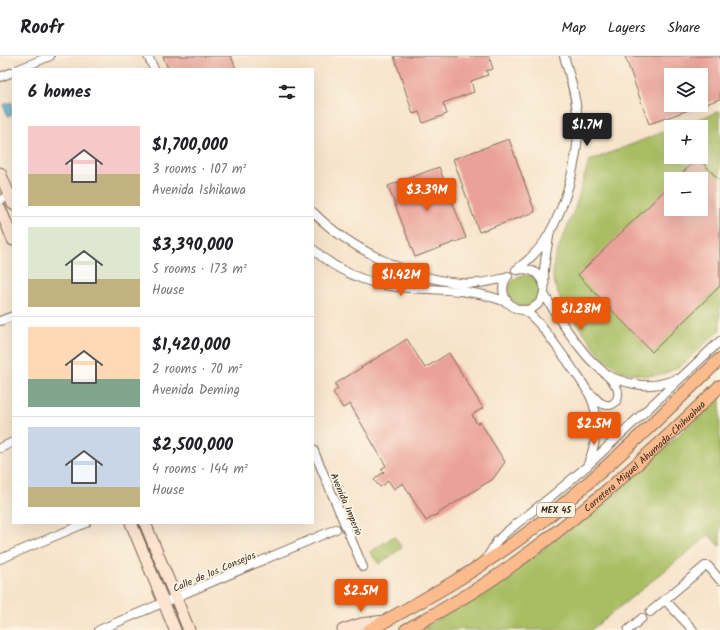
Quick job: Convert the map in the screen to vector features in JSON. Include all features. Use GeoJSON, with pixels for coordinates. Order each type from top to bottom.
{"type":"FeatureCollection","features":[{"type":"Feature","properties":{"kind":"main road","name":"MEX 45"},"geometry":{"type":"LineString","coordinates":[[369,630],[436,592],[484,562],[533,528],[614,460],[720,359]]}},
{"type":"Feature","properties":{"kind":"main road","name":"Carretera Miguel Ahumada-Chihuahua"},"geometry":{"type":"LineString","coordinates":[[410,629],[496,576],[547,539],[590,505],[636,465],[720,386]]}},
{"type":"Feature","properties":{"kind":"street"},"geometry":{"type":"LineString","coordinates":[[22,68],[50,56]]}},
{"type":"Feature","properties":{"kind":"street"},"geometry":{"type":"LineString","coordinates":[[148,56],[154,68]]}},
{"type":"Feature","properties":{"kind":"street"},"geometry":{"type":"LineString","coordinates":[[516,270],[534,255],[549,234],[569,185],[577,147],[578,127],[576,101],[564,56]]}},
{"type":"Feature","properties":{"kind":"street"},"geometry":{"type":"LineString","coordinates":[[0,77],[12,72]]}},
{"type":"Feature","properties":{"kind":"street"},"geometry":{"type":"LineString","coordinates":[[0,172],[9,199]]}},
{"type":"Feature","properties":{"kind":"street"},"geometry":{"type":"LineString","coordinates":[[0,208],[12,238]]}},
{"type":"Feature","properties":{"kind":"street"},"geometry":{"type":"LineString","coordinates":[[314,213],[335,231],[356,246],[383,260],[415,273],[431,278],[476,284],[506,278]]}},
{"type":"Feature","properties":{"kind":"street"},"geometry":{"type":"LineString","coordinates":[[314,250],[344,270],[371,282],[396,287],[471,292],[490,296],[508,303],[518,309],[524,310],[531,309],[542,300],[549,234]]}},
{"type":"Feature","properties":{"kind":"street"},"geometry":{"type":"LineString","coordinates":[[508,303],[504,298],[503,284],[510,273],[523,268],[537,273],[542,279],[544,290],[551,307],[585,354],[608,376],[619,395],[613,404],[604,404],[588,391]]}},
{"type":"Feature","properties":{"kind":"street"},"geometry":{"type":"LineString","coordinates":[[524,310],[546,331],[588,391],[593,402],[597,428],[595,443],[586,467]]}},
{"type":"Feature","properties":{"kind":"street"},"geometry":{"type":"LineString","coordinates":[[0,321],[12,316]]}},
{"type":"Feature","properties":{"kind":"street"},"geometry":{"type":"LineString","coordinates":[[484,562],[497,541],[505,533],[548,500],[586,467],[720,341]]}},
{"type":"Feature","properties":{"kind":"street"},"geometry":{"type":"LineString","coordinates":[[608,376],[623,382],[640,385],[667,383],[682,377]]}},
{"type":"Feature","properties":{"kind":"street"},"geometry":{"type":"LineString","coordinates":[[0,448],[12,442]]}},
{"type":"Feature","properties":{"kind":"street","name":"Avenida Imperio"},"geometry":{"type":"LineString","coordinates":[[314,451],[363,567]]}},
{"type":"Feature","properties":{"kind":"street"},"geometry":{"type":"LineString","coordinates":[[0,559],[84,524]]}},
{"type":"Feature","properties":{"kind":"street"},"geometry":{"type":"LineString","coordinates":[[131,524],[175,630]]}},
{"type":"Feature","properties":{"kind":"street"},"geometry":{"type":"LineString","coordinates":[[144,524],[189,630]]}},
{"type":"Feature","properties":{"kind":"street","name":"Calle de los Consejos"},"geometry":{"type":"LineString","coordinates":[[99,630],[336,530]]}},
{"type":"Feature","properties":{"kind":"street"},"geometry":{"type":"LineString","coordinates":[[650,612],[705,566],[708,566],[720,580]]}},
{"type":"Feature","properties":{"kind":"street"},"geometry":{"type":"LineString","coordinates":[[666,600],[693,630]]}},
{"type":"Feature","properties":{"kind":"street"},"geometry":{"type":"LineString","coordinates":[[630,630],[642,618]]}},
{"type":"Feature","properties":{"kind":"street"},"geometry":{"type":"LineString","coordinates":[[343,630],[361,624],[386,621]]}},
{"type":"Feature","properties":{"kind":"green space"},"geometry":{"type":"Polygon","coordinates":[[[720,111],[720,330],[682,365],[664,374],[646,376],[620,371],[603,358],[572,317],[559,296],[553,278],[554,260],[576,205],[589,161],[664,132],[664,164],[708,164],[708,120],[696,120],[720,111]]]}},
{"type":"Feature","properties":{"kind":"green space"},"geometry":{"type":"Polygon","coordinates":[[[525,275],[536,280],[541,291],[536,302],[525,307],[514,302],[509,291],[514,280],[525,275]]]}},
{"type":"Feature","properties":{"kind":"green space"},"geometry":{"type":"Polygon","coordinates":[[[720,396],[720,547],[709,535],[591,630],[420,630],[506,577],[613,496],[720,396]]]}},
{"type":"Feature","properties":{"kind":"green space"},"geometry":{"type":"Polygon","coordinates":[[[134,524],[139,524],[170,595],[165,597],[134,524]]]}},
{"type":"Feature","properties":{"kind":"green space"},"geometry":{"type":"Polygon","coordinates":[[[394,536],[402,548],[379,564],[370,552],[394,536]]]}},
{"type":"Feature","properties":{"kind":"water"},"geometry":{"type":"Polygon","coordinates":[[[12,102],[12,115],[8,116],[3,105],[12,102]]]}},
{"type":"Feature","properties":{"kind":"building"},"geometry":{"type":"Polygon","coordinates":[[[163,56],[231,56],[236,68],[168,68],[163,56]]]}},
{"type":"Feature","properties":{"kind":"building"},"geometry":{"type":"Polygon","coordinates":[[[394,56],[489,56],[493,69],[486,71],[488,75],[471,81],[474,92],[443,103],[447,114],[423,123],[419,112],[413,114],[394,56]]]}},
{"type":"Feature","properties":{"kind":"building"},"geometry":{"type":"Polygon","coordinates":[[[625,56],[720,56],[720,99],[708,103],[708,68],[664,68],[664,112],[683,112],[649,124],[625,56]]]}},
{"type":"Feature","properties":{"kind":"building"},"geometry":{"type":"Polygon","coordinates":[[[509,139],[535,212],[479,232],[453,159],[509,139]]]}},
{"type":"Feature","properties":{"kind":"building"},"geometry":{"type":"Polygon","coordinates":[[[692,164],[704,164],[720,181],[720,286],[652,352],[578,275],[664,191],[664,216],[708,216],[708,172],[683,172],[692,164]]]}},
{"type":"Feature","properties":{"kind":"building"},"geometry":{"type":"Polygon","coordinates":[[[439,167],[466,238],[415,257],[388,186],[439,167]]]}},
{"type":"Feature","properties":{"kind":"building"},"geometry":{"type":"Polygon","coordinates":[[[407,339],[425,368],[449,353],[483,408],[472,415],[477,424],[480,422],[505,462],[493,479],[426,521],[403,483],[394,489],[388,480],[380,487],[374,480],[384,472],[381,469],[386,466],[350,404],[343,408],[333,392],[338,389],[335,384],[407,339]]]}}]}
